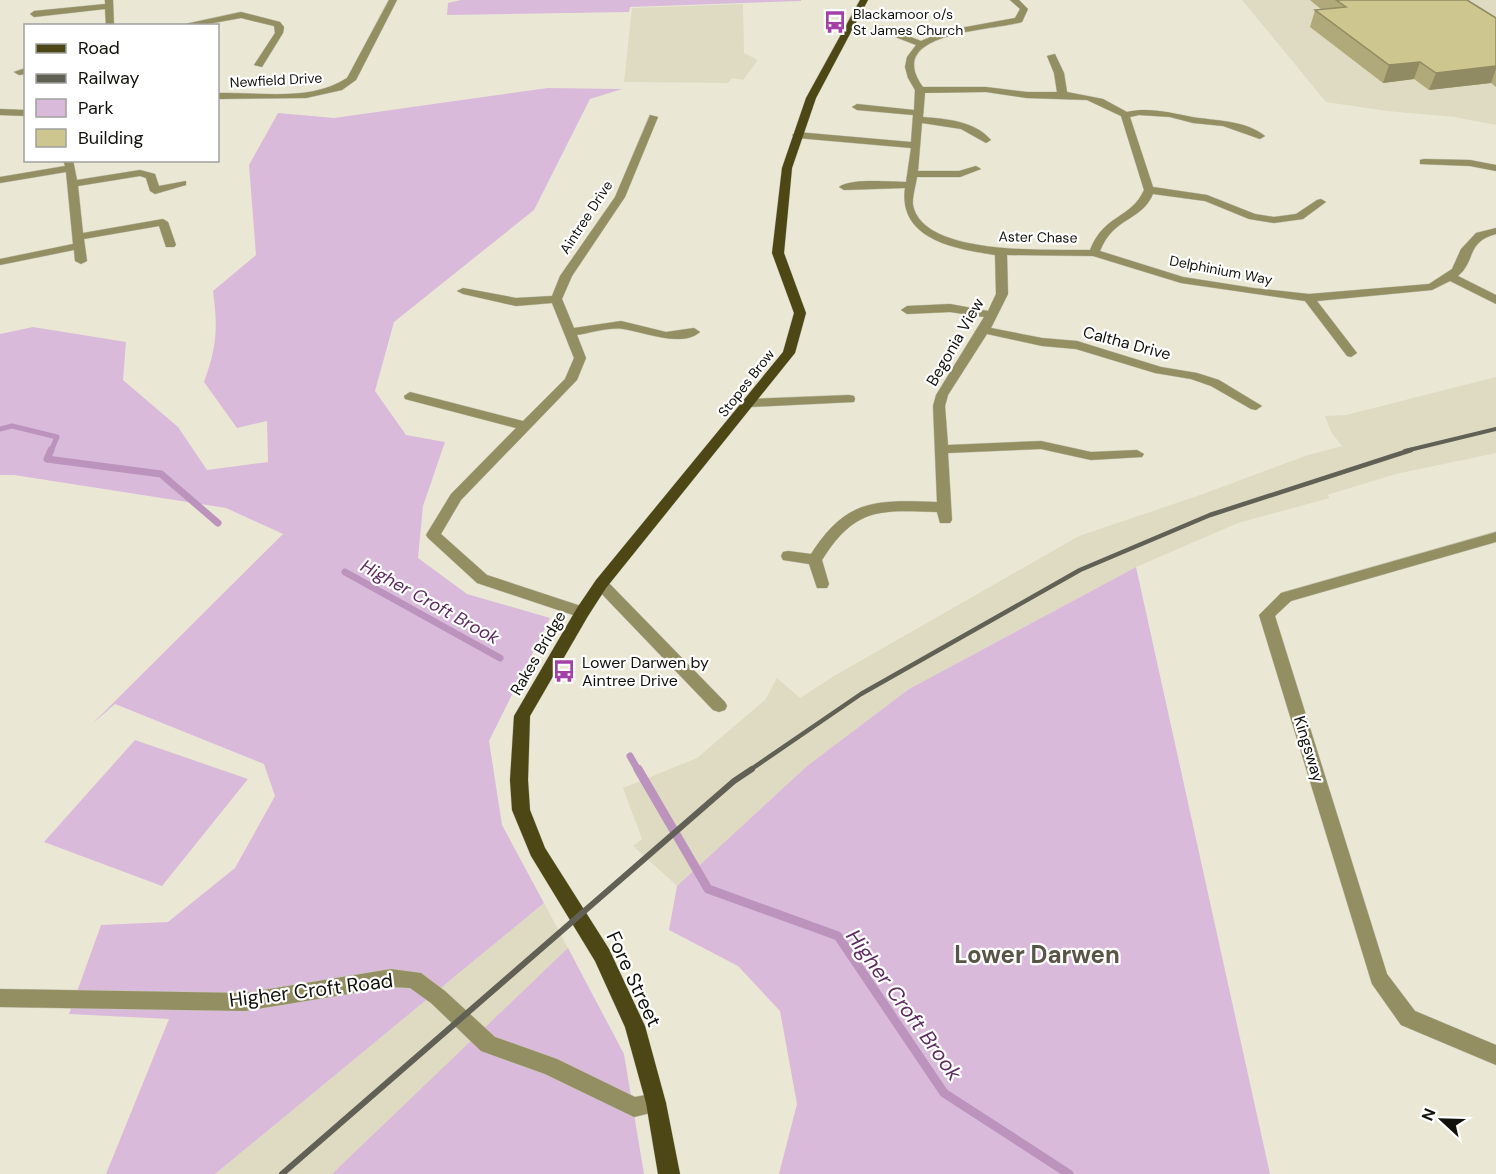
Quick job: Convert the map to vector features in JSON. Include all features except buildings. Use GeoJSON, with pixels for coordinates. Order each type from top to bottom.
{"type":"FeatureCollection","features":[{"type":"Feature","properties":{"kind":"main road","name":"Stopes Brow"},"geometry":{"type":"LineString","coordinates":[[602,584],[751,403],[789,352],[800,313],[778,253],[788,168],[811,98],[864,0]]}},
{"type":"Feature","properties":{"kind":"main road","name":"Rakes Bridge"},"geometry":{"type":"LineString","coordinates":[[537,850],[521,810],[519,780],[522,716],[582,612],[602,584]]}},
{"type":"Feature","properties":{"kind":"main road","name":"Fore Street"},"geometry":{"type":"LineString","coordinates":[[537,850],[602,955],[635,1026],[656,1103],[669,1174]]}},
{"type":"Feature","properties":{"kind":"street","name":"Newfield Drive"},"geometry":{"type":"LineString","coordinates":[[219,96],[308,95],[339,88],[351,80],[393,0]]}},
{"type":"Feature","properties":{"kind":"street"},"geometry":{"type":"LineString","coordinates":[[1014,0],[1024,9],[1019,20],[1010,24],[951,32],[922,44],[915,51],[908,67],[910,77],[920,90],[974,89],[1026,95],[1062,93],[1096,99],[1125,115],[1139,112],[1170,114],[1193,120],[1225,123],[1260,136]]}},
{"type":"Feature","properties":{"kind":"street"},"geometry":{"type":"LineString","coordinates":[[34,14],[110,3],[110,24]]}},
{"type":"Feature","properties":{"kind":"street"},"geometry":{"type":"LineString","coordinates":[[191,24],[241,15],[277,24],[280,27],[279,33],[259,65]]}},
{"type":"Feature","properties":{"kind":"street"},"geometry":{"type":"LineString","coordinates":[[880,28],[922,44]]}},
{"type":"Feature","properties":{"kind":"street"},"geometry":{"type":"LineString","coordinates":[[1052,56],[1059,73],[1062,93]]}},
{"type":"Feature","properties":{"kind":"street","name":"Aster Chase"},"geometry":{"type":"LineString","coordinates":[[920,90],[920,116],[908,205],[910,212],[926,231],[954,244],[1001,252],[1094,253],[1106,230],[1139,210],[1149,190]]}},
{"type":"Feature","properties":{"kind":"street"},"geometry":{"type":"LineString","coordinates":[[857,106],[920,116],[973,130],[986,140]]}},
{"type":"Feature","properties":{"kind":"street"},"geometry":{"type":"LineString","coordinates":[[0,112],[24,113]]}},
{"type":"Feature","properties":{"kind":"street"},"geometry":{"type":"LineString","coordinates":[[1125,115],[1149,190],[1207,198],[1253,217],[1274,220],[1299,217],[1321,202]]}},
{"type":"Feature","properties":{"kind":"street","name":"Aintree Drive"},"geometry":{"type":"LineString","coordinates":[[556,299],[566,276],[620,197],[653,117]]}},
{"type":"Feature","properties":{"kind":"street"},"geometry":{"type":"LineString","coordinates":[[797,135],[916,145]]}},
{"type":"Feature","properties":{"kind":"street"},"geometry":{"type":"LineString","coordinates":[[1424,162],[1470,163],[1496,168]]}},
{"type":"Feature","properties":{"kind":"street"},"geometry":{"type":"LineString","coordinates":[[0,180],[69,164],[81,261]]}},
{"type":"Feature","properties":{"kind":"street"},"geometry":{"type":"LineString","coordinates":[[844,188],[960,174],[976,170]]}},
{"type":"Feature","properties":{"kind":"street"},"geometry":{"type":"LineString","coordinates":[[72,184],[140,173],[151,176],[155,191],[182,183]]}},
{"type":"Feature","properties":{"kind":"street"},"geometry":{"type":"LineString","coordinates":[[0,262],[78,241],[163,222],[170,245]]}},
{"type":"Feature","properties":{"kind":"street"},"geometry":{"type":"LineString","coordinates":[[1496,231],[1480,235],[1472,242],[1457,271],[1450,276],[1496,300]]}},
{"type":"Feature","properties":{"kind":"street","name":"Begonia View"},"geometry":{"type":"LineString","coordinates":[[816,560],[837,527],[854,514],[877,506],[944,513],[942,449],[938,425],[939,406],[942,395],[984,330],[1002,294],[1001,252]]}},
{"type":"Feature","properties":{"kind":"street","name":"Delphinium Way"},"geometry":{"type":"LineString","coordinates":[[1094,253],[1181,280],[1273,295],[1309,298],[1432,286],[1450,276]]}},
{"type":"Feature","properties":{"kind":"street"},"geometry":{"type":"LineString","coordinates":[[463,291],[516,302],[556,299],[580,358],[571,380],[456,496],[433,535],[482,579],[582,612]]}},
{"type":"Feature","properties":{"kind":"street"},"geometry":{"type":"LineString","coordinates":[[1309,298],[1351,354]]}},
{"type":"Feature","properties":{"kind":"street"},"geometry":{"type":"LineString","coordinates":[[907,310],[950,308],[991,315]]}},
{"type":"Feature","properties":{"kind":"street"},"geometry":{"type":"LineString","coordinates":[[570,332],[621,325],[666,336],[694,332]]}},
{"type":"Feature","properties":{"kind":"street","name":"Caltha Drive"},"geometry":{"type":"LineString","coordinates":[[984,330],[1042,342],[1077,345],[1159,370],[1193,376],[1215,383],[1256,406]]}},
{"type":"Feature","properties":{"kind":"street"},"geometry":{"type":"LineString","coordinates":[[410,396],[525,426]]}},
{"type":"Feature","properties":{"kind":"street"},"geometry":{"type":"LineString","coordinates":[[751,403],[849,399]]}},
{"type":"Feature","properties":{"kind":"street"},"geometry":{"type":"LineString","coordinates":[[942,449],[1041,445],[1091,456],[1137,454]]}},
{"type":"Feature","properties":{"kind":"street","name":"Kingsway"},"geometry":{"type":"LineString","coordinates":[[1496,537],[1286,597],[1268,615],[1379,978],[1408,1018],[1496,1055]]}},
{"type":"Feature","properties":{"kind":"street"},"geometry":{"type":"LineString","coordinates":[[788,556],[816,560],[822,584]]}},
{"type":"Feature","properties":{"kind":"street"},"geometry":{"type":"LineString","coordinates":[[602,584],[719,706]]}},
{"type":"Feature","properties":{"kind":"street","name":"Higher Croft Road"},"geometry":{"type":"LineString","coordinates":[[0,998],[245,1002],[391,978],[414,980],[438,997],[488,1044],[550,1066],[634,1107],[656,1103]]}},
{"type":"Feature","properties":{"kind":"shaded area"},"geometry":{"type":"Polygon","coordinates":[[[1242,0],[1496,0],[1496,125],[1454,117],[1387,111],[1326,102],[1242,0]]]}},
{"type":"Feature","properties":{"kind":"shaded area"},"geometry":{"type":"Polygon","coordinates":[[[743,4],[744,53],[758,60],[743,80],[732,78],[728,83],[624,82],[632,8],[743,4]]]}},
{"type":"Feature","properties":{"kind":"shaded area"},"geometry":{"type":"Polygon","coordinates":[[[1496,377],[1496,453],[1396,474],[1327,495],[1330,498],[1238,523],[1136,567],[909,689],[807,766],[677,886],[633,846],[642,839],[623,788],[697,758],[765,700],[777,678],[800,698],[834,676],[1079,536],[1308,455],[1342,446],[1331,432],[1325,416],[1346,415],[1496,377]]]}},
{"type":"Feature","properties":{"kind":"shaded area"},"geometry":{"type":"Polygon","coordinates":[[[544,903],[576,963],[347,1174],[215,1174],[544,903]]]}},
{"type":"Feature","properties":{"kind":"green space"},"geometry":{"type":"Polygon","coordinates":[[[461,0],[801,1],[630,7],[629,12],[447,15],[448,3],[461,0]]]}},
{"type":"Feature","properties":{"kind":"green space"},"geometry":{"type":"Polygon","coordinates":[[[548,88],[622,89],[590,99],[534,210],[394,322],[375,391],[406,435],[445,442],[423,506],[418,558],[467,594],[550,618],[489,741],[502,825],[544,903],[215,1174],[106,1174],[169,1019],[69,1014],[101,925],[168,922],[235,868],[275,796],[264,764],[115,704],[91,725],[283,534],[226,508],[14,475],[0,475],[0,334],[33,327],[126,342],[123,380],[178,427],[207,470],[268,462],[267,421],[237,428],[204,382],[212,358],[215,337],[216,316],[213,291],[256,255],[249,165],[278,113],[334,118],[548,88]]]}},
{"type":"Feature","properties":{"kind":"green space"},"geometry":{"type":"Polygon","coordinates":[[[1136,567],[1270,1174],[779,1174],[797,1104],[780,1011],[738,966],[669,930],[677,886],[807,766],[909,689],[1136,567]]]}},
{"type":"Feature","properties":{"kind":"green space"},"geometry":{"type":"Polygon","coordinates":[[[135,740],[248,779],[162,886],[44,842],[135,740]]]}},
{"type":"Feature","properties":{"kind":"green space"},"geometry":{"type":"Polygon","coordinates":[[[568,948],[624,1054],[644,1174],[332,1174],[568,948]]]}},
{"type":"Feature","properties":{"kind":"waterway","name":"Higher Croft Brook"},"geometry":{"type":"LineString","coordinates":[[0,429],[12,426],[57,437],[51,451]]}},
{"type":"Feature","properties":{"kind":"waterway","name":"Higher Croft Brook"},"geometry":{"type":"LineString","coordinates":[[51,450],[47,459],[161,474],[218,523]]}},
{"type":"Feature","properties":{"kind":"waterway","name":"Higher Croft Brook"},"geometry":{"type":"LineString","coordinates":[[345,572],[500,658]]}},
{"type":"Feature","properties":{"kind":"waterway","name":"Higher Croft Brook"},"geometry":{"type":"LineString","coordinates":[[630,756],[638,770]]}},
{"type":"Feature","properties":{"kind":"waterway","name":"Higher Croft Brook"},"geometry":{"type":"LineString","coordinates":[[638,769],[708,889],[838,936],[944,1093],[1069,1174]]}},
{"type":"Feature","properties":{"kind":"railway"},"geometry":{"type":"LineString","coordinates":[[1405,451],[1496,429]]}},
{"type":"Feature","properties":{"kind":"railway"},"geometry":{"type":"LineString","coordinates":[[750,770],[861,694],[1080,570],[1210,515],[1411,450]]}},
{"type":"Feature","properties":{"kind":"railway"},"geometry":{"type":"LineString","coordinates":[[282,1174],[734,781],[752,769]]}},
{"type":"Feature","properties":{"kind":"place","name":"Blackamoor o/s St James Church"},"geometry":{"type":"Point","coordinates":[835,22]}},
{"type":"Feature","properties":{"kind":"place","name":"Lower Darwen by Aintree Drive"},"geometry":{"type":"Point","coordinates":[564,671]}},
{"type":"Feature","properties":{"kind":"district","name":"Lower Darwen"},"geometry":{"type":"Point","coordinates":[1037,954]}}]}
